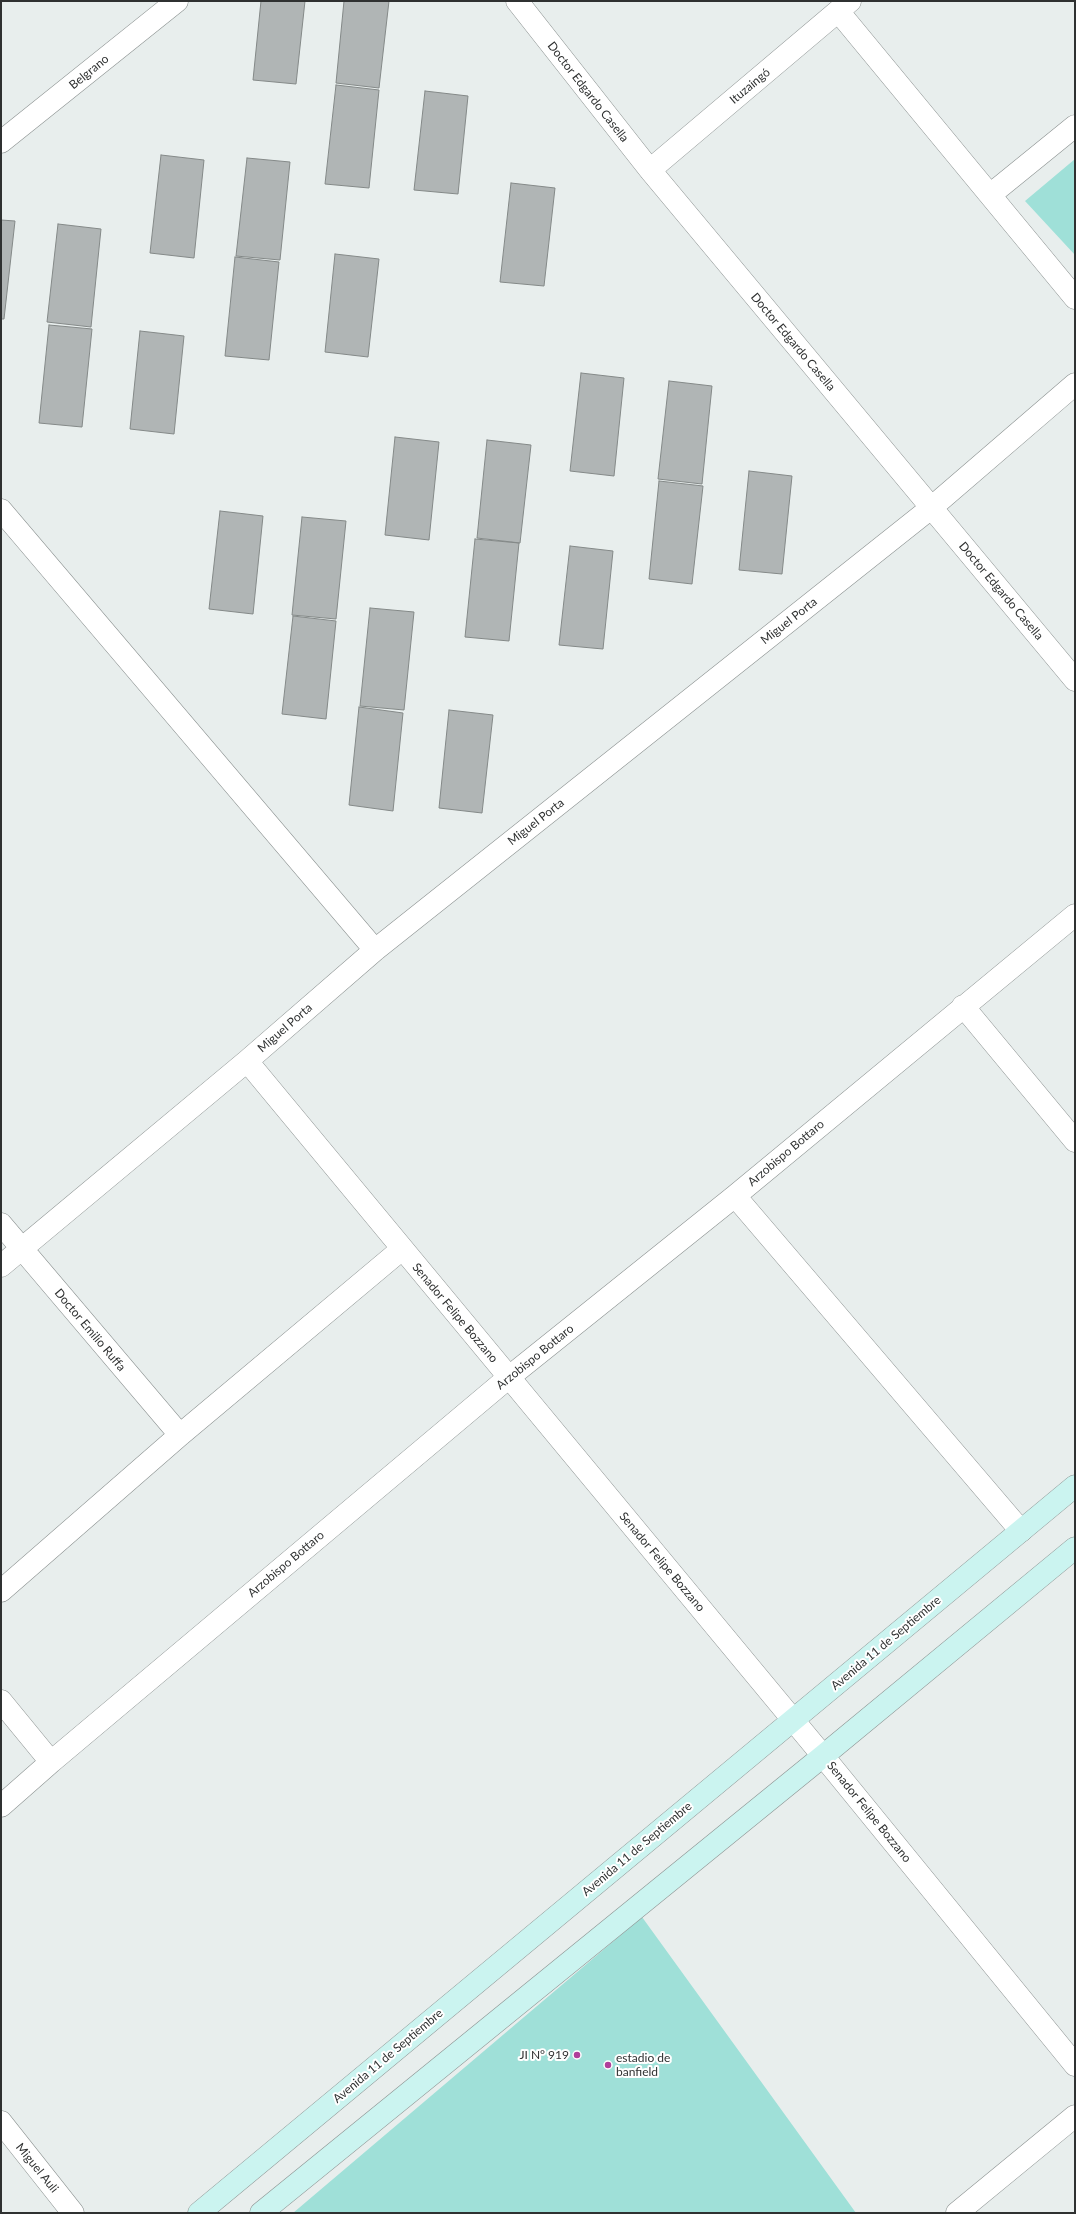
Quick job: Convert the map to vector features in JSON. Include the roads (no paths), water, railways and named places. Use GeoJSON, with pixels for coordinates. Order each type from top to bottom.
{"type":"FeatureCollection","features":[{"type":"Feature","properties":{"kind":"main road","name":"Avenida 11 de Septiembre"},"geometry":{"type":"LineString","coordinates":[[199,2213],[1075,1486]]}},
{"type":"Feature","properties":{"kind":"main road"},"geometry":{"type":"LineString","coordinates":[[261,2213],[823,1756],[1075,1548]]}},
{"type":"Feature","properties":{"kind":"street","name":"Belgrano"},"geometry":{"type":"LineString","coordinates":[[1,142],[177,1]]}},
{"type":"Feature","properties":{"kind":"street","name":"Doctor Edgardo Casella"},"geometry":{"type":"LineString","coordinates":[[517,1],[650,170],[1075,680]]}},
{"type":"Feature","properties":{"kind":"street","name":"Ituzaingó"},"geometry":{"type":"LineString","coordinates":[[650,170],[844,6]]}},
{"type":"Feature","properties":{"kind":"street"},"geometry":{"type":"LineString","coordinates":[[844,6],[990,196],[1075,298]]}},
{"type":"Feature","properties":{"kind":"street"},"geometry":{"type":"LineString","coordinates":[[990,196],[1075,126]]}},
{"type":"Feature","properties":{"kind":"street","name":"Miguel Porta"},"geometry":{"type":"LineString","coordinates":[[1,1266],[247,1061],[375,950],[932,508],[1075,384]]}},
{"type":"Feature","properties":{"kind":"street"},"geometry":{"type":"LineString","coordinates":[[1,510],[375,950]]}},
{"type":"Feature","properties":{"kind":"street","name":"Arzobispo Bottaro"},"geometry":{"type":"LineString","coordinates":[[1,1806],[51,1762],[508,1378],[735,1196],[963,1006],[1075,915]]}},
{"type":"Feature","properties":{"kind":"street"},"geometry":{"type":"LineString","coordinates":[[963,1006],[1075,1141]]}},
{"type":"Feature","properties":{"kind":"street","name":"Senador Felipe Bozzano"},"geometry":{"type":"LineString","coordinates":[[247,1061],[508,1378],[823,1756],[1075,2065]]}},
{"type":"Feature","properties":{"kind":"street"},"geometry":{"type":"LineString","coordinates":[[735,1196],[1021,1531]]}},
{"type":"Feature","properties":{"kind":"street","name":"Doctor Emilio Ruffa"},"geometry":{"type":"LineString","coordinates":[[1,1224],[180,1435]]}},
{"type":"Feature","properties":{"kind":"street"},"geometry":{"type":"LineString","coordinates":[[1,1591],[180,1435],[402,1249]]}},
{"type":"Feature","properties":{"kind":"street"},"geometry":{"type":"LineString","coordinates":[[1,1701],[51,1762]]}},
{"type":"Feature","properties":{"kind":"street"},"geometry":{"type":"LineString","coordinates":[[957,2213],[1075,2116]]}},
{"type":"Feature","properties":{"kind":"street","name":"Miguel Auli"},"geometry":{"type":"LineString","coordinates":[[1,2122],[73,2213]]}},
{"type":"Feature","properties":{"kind":"place","name":"JI N° 919"},"geometry":{"type":"Point","coordinates":[577,2055]}},
{"type":"Feature","properties":{"kind":"place","name":"estadio de banfield"},"geometry":{"type":"Point","coordinates":[608,2065]}}]}
